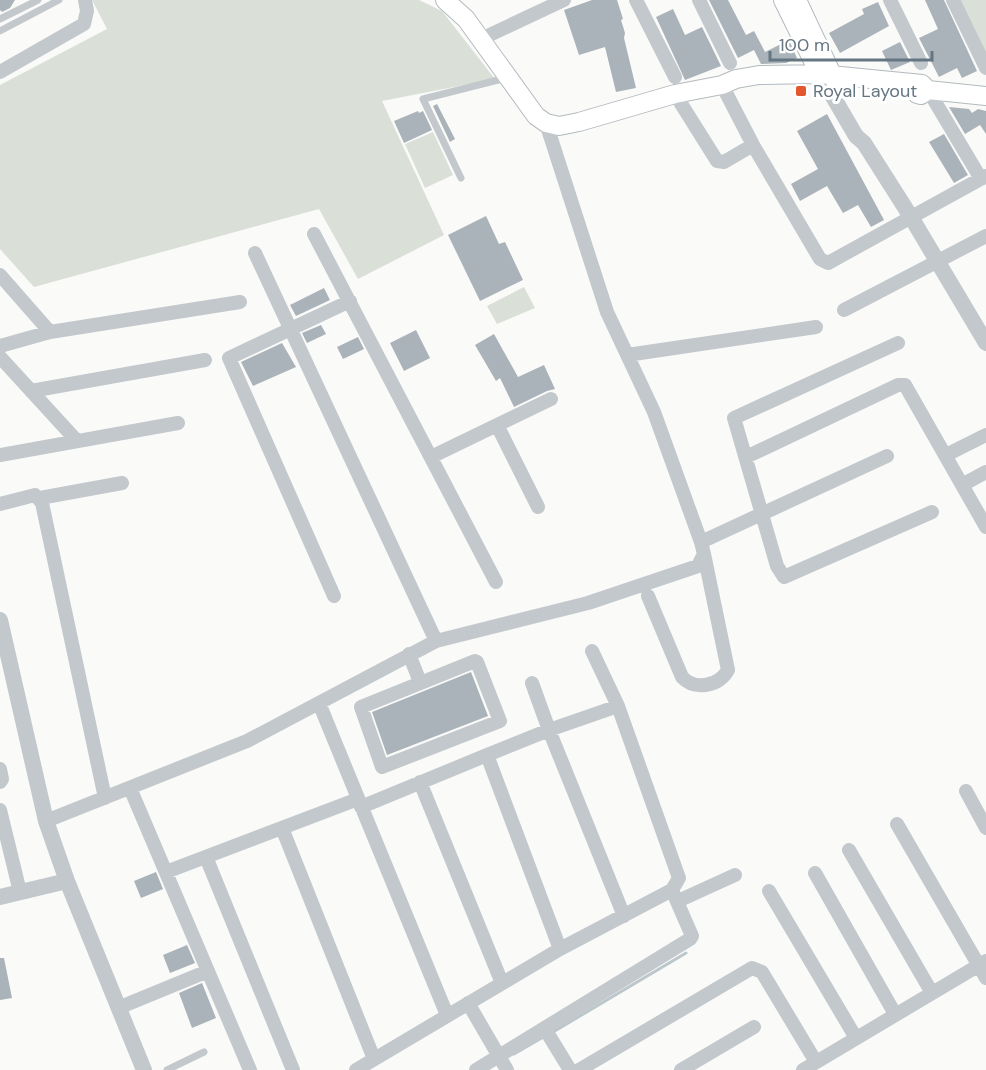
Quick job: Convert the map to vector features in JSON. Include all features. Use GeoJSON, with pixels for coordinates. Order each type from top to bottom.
{"type":"FeatureCollection","features":[{"type":"Feature","properties":{"kind":"main road"},"geometry":{"type":"LineString","coordinates":[[445,0],[466,19],[482,39],[536,116],[546,123],[559,126],[579,122],[675,85],[722,85],[736,79],[759,75],[921,84],[928,90],[986,96]]}},
{"type":"Feature","properties":{"kind":"main road"},"geometry":{"type":"LineString","coordinates":[[783,0],[829,80]]}},
{"type":"Feature","properties":{"kind":"main road"},"geometry":{"type":"LineString","coordinates":[[797,0],[829,80]]}},
{"type":"Feature","properties":{"kind":"street"},"geometry":{"type":"LineString","coordinates":[[0,72],[84,24],[87,11],[85,0]]}},
{"type":"Feature","properties":{"kind":"street"},"geometry":{"type":"LineString","coordinates":[[482,39],[564,0]]}},
{"type":"Feature","properties":{"kind":"street"},"geometry":{"type":"LineString","coordinates":[[636,0],[675,85],[717,161],[724,162],[753,145]]}},
{"type":"Feature","properties":{"kind":"street"},"geometry":{"type":"LineString","coordinates":[[699,0],[729,63]]}},
{"type":"Feature","properties":{"kind":"street"},"geometry":{"type":"LineString","coordinates":[[890,0],[921,63]]}},
{"type":"Feature","properties":{"kind":"street"},"geometry":{"type":"LineString","coordinates":[[952,0],[986,68]]}},
{"type":"Feature","properties":{"kind":"street"},"geometry":{"type":"LineString","coordinates":[[829,80],[863,130],[864,143],[986,343]]}},
{"type":"Feature","properties":{"kind":"street"},"geometry":{"type":"LineString","coordinates":[[722,85],[753,145],[820,259],[828,263],[983,177],[928,90]]}},
{"type":"Feature","properties":{"kind":"street"},"geometry":{"type":"LineString","coordinates":[[546,123],[607,312],[654,412],[703,548],[728,670],[721,681],[701,686],[688,683],[682,677],[648,596]]}},
{"type":"Feature","properties":{"kind":"street"},"geometry":{"type":"LineString","coordinates":[[314,234],[496,582]]}},
{"type":"Feature","properties":{"kind":"street"},"geometry":{"type":"LineString","coordinates":[[844,310],[986,236]]}},
{"type":"Feature","properties":{"kind":"street"},"geometry":{"type":"LineString","coordinates":[[255,253],[436,641]]}},
{"type":"Feature","properties":{"kind":"street"},"geometry":{"type":"LineString","coordinates":[[0,275],[50,332]]}},
{"type":"Feature","properties":{"kind":"street"},"geometry":{"type":"LineString","coordinates":[[334,596],[229,358],[350,301]]}},
{"type":"Feature","properties":{"kind":"street"},"geometry":{"type":"LineString","coordinates":[[0,346],[50,332],[240,302]]}},
{"type":"Feature","properties":{"kind":"street"},"geometry":{"type":"LineString","coordinates":[[627,356],[816,327]]}},
{"type":"Feature","properties":{"kind":"street"},"geometry":{"type":"LineString","coordinates":[[898,344],[734,418],[777,566],[784,577],[932,512]]}},
{"type":"Feature","properties":{"kind":"street"},"geometry":{"type":"LineString","coordinates":[[0,357],[77,441]]}},
{"type":"Feature","properties":{"kind":"street"},"geometry":{"type":"LineString","coordinates":[[31,391],[205,360]]}},
{"type":"Feature","properties":{"kind":"street"},"geometry":{"type":"LineString","coordinates":[[746,457],[901,384],[909,389],[962,485],[982,512],[986,527]]}},
{"type":"Feature","properties":{"kind":"street"},"geometry":{"type":"LineString","coordinates":[[431,457],[551,399]]}},
{"type":"Feature","properties":{"kind":"street"},"geometry":{"type":"LineString","coordinates":[[3,450],[77,441],[178,423]]}},
{"type":"Feature","properties":{"kind":"street"},"geometry":{"type":"LineString","coordinates":[[497,425],[538,507]]}},
{"type":"Feature","properties":{"kind":"street"},"geometry":{"type":"LineString","coordinates":[[946,456],[986,435]]}},
{"type":"Feature","properties":{"kind":"street"},"geometry":{"type":"LineString","coordinates":[[46,821],[247,741],[436,641],[588,603],[698,566],[703,548],[762,514],[887,456]]}},
{"type":"Feature","properties":{"kind":"street"},"geometry":{"type":"LineString","coordinates":[[962,485],[986,472]]}},
{"type":"Feature","properties":{"kind":"street"},"geometry":{"type":"LineString","coordinates":[[0,504],[35,495],[40,498],[122,483]]}},
{"type":"Feature","properties":{"kind":"street"},"geometry":{"type":"LineString","coordinates":[[40,498],[105,798]]}},
{"type":"Feature","properties":{"kind":"street"},"geometry":{"type":"LineString","coordinates":[[0,620],[46,821],[67,881],[144,1070]]}},
{"type":"Feature","properties":{"kind":"street"},"geometry":{"type":"LineString","coordinates":[[476,1070],[692,936],[675,896],[679,878],[618,706],[592,651]]}},
{"type":"Feature","properties":{"kind":"street"},"geometry":{"type":"LineString","coordinates":[[409,654],[420,682]]}},
{"type":"Feature","properties":{"kind":"street"},"geometry":{"type":"LineString","coordinates":[[476,662],[500,720],[382,767],[361,707],[420,682],[476,662]]}},
{"type":"Feature","properties":{"kind":"street"},"geometry":{"type":"LineString","coordinates":[[532,683],[624,916]]}},
{"type":"Feature","properties":{"kind":"street"},"geometry":{"type":"LineString","coordinates":[[319,703],[447,1016]]}},
{"type":"Feature","properties":{"kind":"street"},"geometry":{"type":"LineString","coordinates":[[166,872],[282,828],[420,782],[549,730],[618,706]]}},
{"type":"Feature","properties":{"kind":"street"},"geometry":{"type":"LineString","coordinates":[[487,755],[560,949]]}},
{"type":"Feature","properties":{"kind":"street"},"geometry":{"type":"LineString","coordinates":[[0,769],[2,779],[0,782]]}},
{"type":"Feature","properties":{"kind":"street"},"geometry":{"type":"LineString","coordinates":[[420,782],[502,983]]}},
{"type":"Feature","properties":{"kind":"street"},"geometry":{"type":"LineString","coordinates":[[130,788],[250,1070]]}},
{"type":"Feature","properties":{"kind":"street"},"geometry":{"type":"LineString","coordinates":[[966,791],[986,828]]}},
{"type":"Feature","properties":{"kind":"street"},"geometry":{"type":"LineString","coordinates":[[0,810],[20,892]]}},
{"type":"Feature","properties":{"kind":"street"},"geometry":{"type":"LineString","coordinates":[[897,824],[982,963],[986,978]]}},
{"type":"Feature","properties":{"kind":"street"},"geometry":{"type":"LineString","coordinates":[[282,828],[374,1059]]}},
{"type":"Feature","properties":{"kind":"street"},"geometry":{"type":"LineString","coordinates":[[849,850],[932,993]]}},
{"type":"Feature","properties":{"kind":"street"},"geometry":{"type":"LineString","coordinates":[[206,856],[293,1070]]}},
{"type":"Feature","properties":{"kind":"street"},"geometry":{"type":"LineString","coordinates":[[0,872],[14,868]]}},
{"type":"Feature","properties":{"kind":"street"},"geometry":{"type":"LineString","coordinates":[[815,873],[895,1014]]}},
{"type":"Feature","properties":{"kind":"street"},"geometry":{"type":"LineString","coordinates":[[356,1070],[560,949],[624,916],[735,875]]}},
{"type":"Feature","properties":{"kind":"street"},"geometry":{"type":"LineString","coordinates":[[0,897],[67,881]]}},
{"type":"Feature","properties":{"kind":"street"},"geometry":{"type":"LineString","coordinates":[[769,891],[856,1038]]}},
{"type":"Feature","properties":{"kind":"street"},"geometry":{"type":"LineString","coordinates":[[803,1070],[982,963]]}},
{"type":"Feature","properties":{"kind":"street"},"geometry":{"type":"LineString","coordinates":[[579,1070],[752,968],[762,972],[816,1062]]}},
{"type":"Feature","properties":{"kind":"street"},"geometry":{"type":"LineString","coordinates":[[118,1008],[208,971]]}},
{"type":"Feature","properties":{"kind":"street"},"geometry":{"type":"LineString","coordinates":[[468,1003],[507,1070]]}},
{"type":"Feature","properties":{"kind":"street"},"geometry":{"type":"LineString","coordinates":[[681,1070],[754,1027]]}},
{"type":"Feature","properties":{"kind":"street"},"geometry":{"type":"LineString","coordinates":[[545,1029],[570,1070]]}},
{"type":"Feature","properties":{"kind":"lane"},"geometry":{"type":"LineString","coordinates":[[0,19],[38,0]]}},
{"type":"Feature","properties":{"kind":"lane"},"geometry":{"type":"LineString","coordinates":[[0,32],[59,0]]}},
{"type":"Feature","properties":{"kind":"lane"},"geometry":{"type":"LineString","coordinates":[[461,177],[423,99],[509,78]]}},
{"type":"Feature","properties":{"kind":"lane"},"geometry":{"type":"LineString","coordinates":[[168,1070],[204,1052]]}},
{"type":"Feature","properties":{"kind":"shaded area"},"geometry":{"type":"Polygon","coordinates":[[[92,0],[419,0],[442,11],[495,79],[382,101],[444,235],[358,279],[319,209],[34,287],[0,249],[0,85],[107,29],[92,0]]]}},
{"type":"Feature","properties":{"kind":"shaded area"},"geometry":{"type":"Polygon","coordinates":[[[960,0],[986,0],[986,54],[960,0]]]}},
{"type":"Feature","properties":{"kind":"shaded area"},"geometry":{"type":"Polygon","coordinates":[[[433,132],[453,175],[425,188],[405,144],[433,132]]]}},
{"type":"Feature","properties":{"kind":"shaded area"},"geometry":{"type":"Polygon","coordinates":[[[524,287],[535,308],[497,324],[487,306],[524,287]]]}},
{"type":"Feature","properties":{"kind":"building"},"geometry":{"type":"Polygon","coordinates":[[[0,0],[15,0],[10,8],[2,12],[0,0]]]}},
{"type":"Feature","properties":{"kind":"building"},"geometry":{"type":"Polygon","coordinates":[[[592,0],[617,0],[623,19],[621,20],[625,33],[624,38],[636,88],[616,92],[605,47],[579,55],[564,10],[592,0]]]}},
{"type":"Feature","properties":{"kind":"building"},"geometry":{"type":"Polygon","coordinates":[[[709,0],[728,0],[746,35],[754,31],[765,52],[789,40],[797,58],[786,63],[761,64],[754,50],[738,58],[709,0]]]}},
{"type":"Feature","properties":{"kind":"building"},"geometry":{"type":"Polygon","coordinates":[[[925,0],[944,0],[977,71],[962,78],[957,68],[939,77],[919,38],[938,29],[925,0]]]}},
{"type":"Feature","properties":{"kind":"building"},"geometry":{"type":"Polygon","coordinates":[[[878,2],[889,26],[840,53],[829,33],[864,14],[862,9],[878,2]]]}},
{"type":"Feature","properties":{"kind":"building"},"geometry":{"type":"Polygon","coordinates":[[[673,9],[685,35],[702,27],[721,66],[685,80],[656,17],[673,9]]]}},
{"type":"Feature","properties":{"kind":"building"},"geometry":{"type":"Polygon","coordinates":[[[900,42],[910,62],[891,70],[882,51],[900,42]]]}},
{"type":"Feature","properties":{"kind":"building"},"geometry":{"type":"Polygon","coordinates":[[[437,104],[455,139],[450,142],[433,106],[437,104]]]}},
{"type":"Feature","properties":{"kind":"building"},"geometry":{"type":"Polygon","coordinates":[[[949,107],[969,109],[972,113],[978,109],[986,111],[986,134],[980,125],[965,134],[949,107]]]}},
{"type":"Feature","properties":{"kind":"building"},"geometry":{"type":"Polygon","coordinates":[[[418,111],[419,113],[423,111],[432,130],[404,143],[394,121],[418,111]]]}},
{"type":"Feature","properties":{"kind":"building"},"geometry":{"type":"Polygon","coordinates":[[[827,114],[884,220],[871,227],[858,205],[843,213],[827,186],[800,201],[791,184],[818,169],[797,131],[827,114]]]}},
{"type":"Feature","properties":{"kind":"building"},"geometry":{"type":"Polygon","coordinates":[[[944,134],[968,175],[954,183],[929,142],[944,134]]]}},
{"type":"Feature","properties":{"kind":"building"},"geometry":{"type":"Polygon","coordinates":[[[486,216],[499,244],[505,242],[523,280],[480,301],[448,235],[486,216]]]}},
{"type":"Feature","properties":{"kind":"building"},"geometry":{"type":"Polygon","coordinates":[[[324,288],[330,300],[296,316],[290,305],[324,288]]]}},
{"type":"Feature","properties":{"kind":"building"},"geometry":{"type":"Polygon","coordinates":[[[321,325],[326,334],[307,343],[302,333],[321,325]]]}},
{"type":"Feature","properties":{"kind":"building"},"geometry":{"type":"Polygon","coordinates":[[[416,330],[430,358],[404,371],[390,343],[416,330]]]}},
{"type":"Feature","properties":{"kind":"building"},"geometry":{"type":"Polygon","coordinates":[[[494,334],[518,377],[544,365],[555,389],[514,407],[500,378],[496,381],[475,345],[494,334]]]}},
{"type":"Feature","properties":{"kind":"building"},"geometry":{"type":"Polygon","coordinates":[[[358,337],[364,349],[343,359],[337,347],[358,337]]]}},
{"type":"Feature","properties":{"kind":"building"},"geometry":{"type":"Polygon","coordinates":[[[282,343],[296,367],[253,386],[241,362],[282,343]]]}},
{"type":"Feature","properties":{"kind":"building"},"geometry":{"type":"Polygon","coordinates":[[[471,672],[488,716],[387,755],[372,712],[471,672]]]}},
{"type":"Feature","properties":{"kind":"building"},"geometry":{"type":"Polygon","coordinates":[[[156,872],[163,889],[141,898],[134,881],[156,872]]]}},
{"type":"Feature","properties":{"kind":"building"},"geometry":{"type":"Polygon","coordinates":[[[187,945],[195,963],[170,973],[163,955],[187,945]]]}},
{"type":"Feature","properties":{"kind":"building"},"geometry":{"type":"Polygon","coordinates":[[[0,958],[4,958],[12,998],[0,1000],[0,958]]]}},
{"type":"Feature","properties":{"kind":"building"},"geometry":{"type":"Polygon","coordinates":[[[202,983],[216,1018],[192,1028],[179,993],[202,983]]]}},
{"type":"Feature","properties":{"kind":"waterway"},"geometry":{"type":"LineString","coordinates":[[553,1032],[686,953]]}},
{"type":"Feature","properties":{"kind":"waterway"},"geometry":{"type":"LineString","coordinates":[[514,1054],[545,1036]]}},
{"type":"Feature","properties":{"kind":"place","name":"Royal Layout"},"geometry":{"type":"Point","coordinates":[801,91]}}]}
